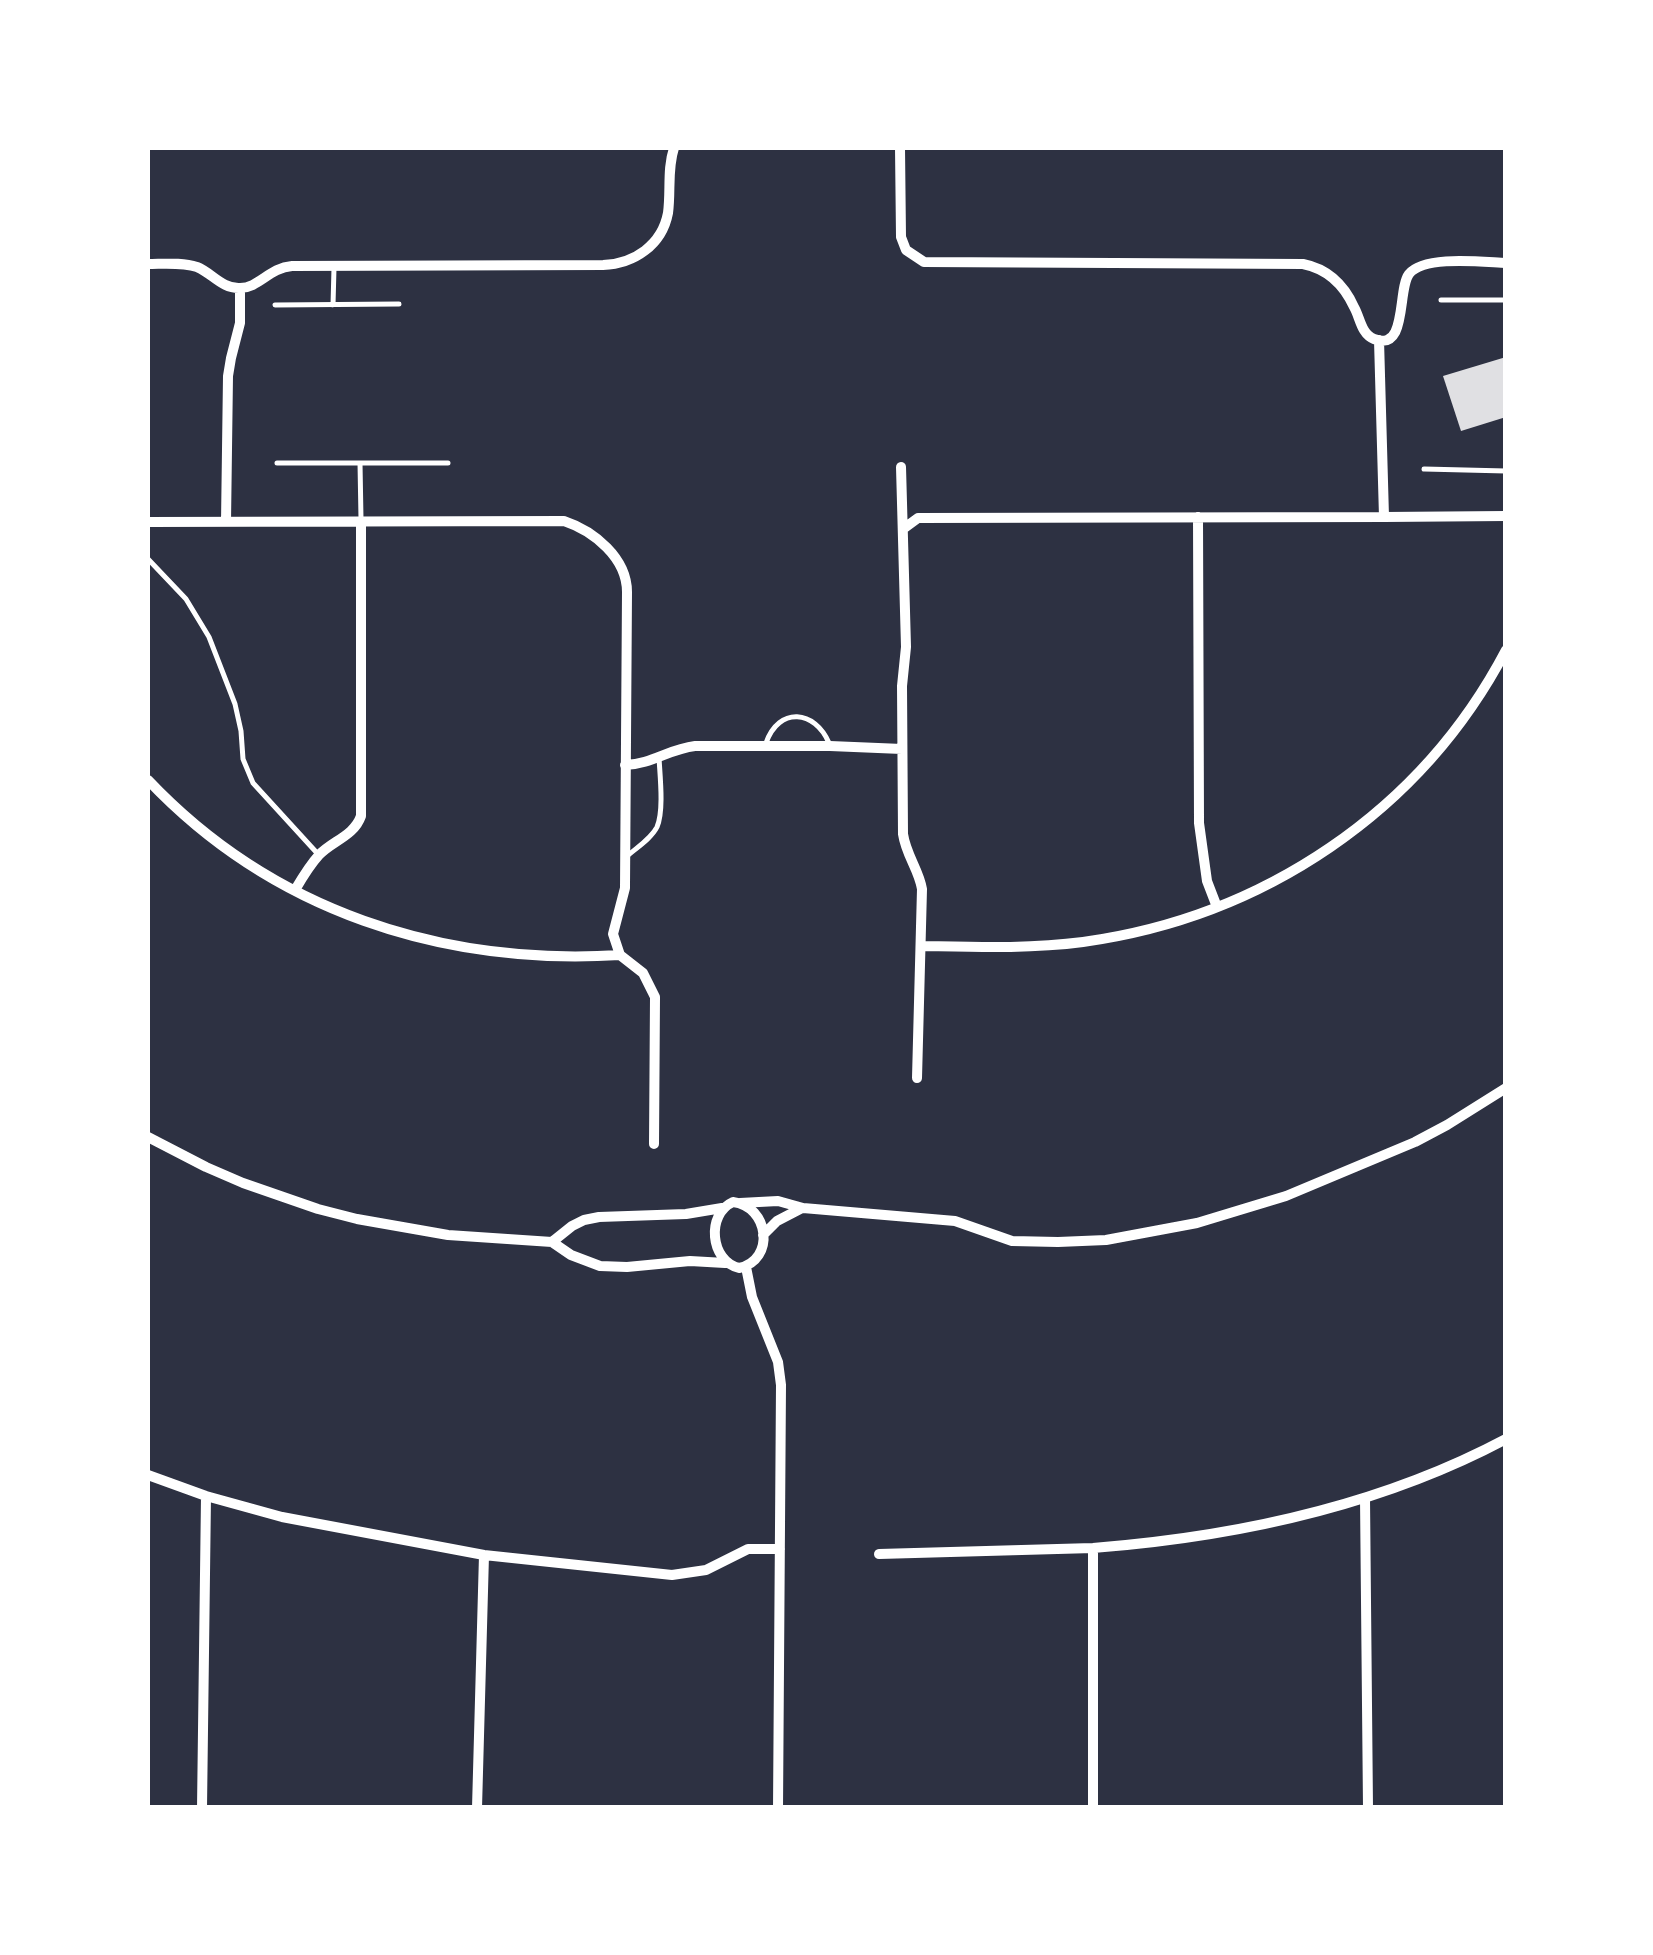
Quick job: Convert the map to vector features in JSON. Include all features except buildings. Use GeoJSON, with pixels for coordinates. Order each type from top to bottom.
{"type":"FeatureCollection","features":[{"type":"Feature","properties":{"kind":"street"},"geometry":{"type":"LineString","coordinates":[[148,264],[194,266],[225,285],[240,288],[249,287],[284,266],[625,262],[644,252],[664,226],[674,148]]}},
{"type":"Feature","properties":{"kind":"street"},"geometry":{"type":"LineString","coordinates":[[900,148],[901,238],[906,250],[917,259],[931,262],[1312,266],[1338,282],[1368,335],[1380,340],[1396,332],[1403,286],[1415,268],[1436,262],[1506,262]]}},
{"type":"Feature","properties":{"kind":"street"},"geometry":{"type":"LineString","coordinates":[[226,522],[229,367],[240,323],[240,288]]}},
{"type":"Feature","properties":{"kind":"street"},"geometry":{"type":"LineString","coordinates":[[1380,340],[1384,517]]}},
{"type":"Feature","properties":{"kind":"street"},"geometry":{"type":"LineString","coordinates":[[901,466],[906,647],[902,686],[903,834],[921,882],[918,1078]]}},
{"type":"Feature","properties":{"kind":"street"},"geometry":{"type":"LineString","coordinates":[[903,530],[918,518],[1506,516]]}},
{"type":"Feature","properties":{"kind":"street"},"geometry":{"type":"LineString","coordinates":[[1198,517],[1199,824],[1207,882],[1217,907]]}},
{"type":"Feature","properties":{"kind":"street"},"geometry":{"type":"LineString","coordinates":[[148,522],[564,521],[583,529],[614,556],[626,576],[625,858],[623,901],[613,927],[614,942],[620,955],[644,974],[655,996],[654,1144]]}},
{"type":"Feature","properties":{"kind":"street"},"geometry":{"type":"LineString","coordinates":[[296,890],[319,855],[353,831],[360,816],[361,522]]}},
{"type":"Feature","properties":{"kind":"street"},"geometry":{"type":"LineString","coordinates":[[922,946],[1004,947],[1079,942],[1153,928],[1217,907],[1292,871],[1382,808],[1420,772],[1474,706],[1506,650]]}},
{"type":"Feature","properties":{"kind":"street"},"geometry":{"type":"LineString","coordinates":[[625,765],[643,764],[686,747],[902,749]]}},
{"type":"Feature","properties":{"kind":"street"},"geometry":{"type":"LineString","coordinates":[[148,780],[186,817],[244,860],[296,890],[371,923],[474,950],[560,957],[620,955]]}},
{"type":"Feature","properties":{"kind":"street"},"geometry":{"type":"LineString","coordinates":[[552,1242],[572,1226],[599,1217],[686,1214],[722,1208],[733,1202],[778,1200],[803,1208],[955,1221],[996,1237],[1028,1242],[1106,1240],[1242,1211],[1286,1196],[1447,1125],[1506,1088]]}},
{"type":"Feature","properties":{"kind":"street"},"geometry":{"type":"LineString","coordinates":[[148,1136],[243,1183],[318,1209],[448,1235],[552,1242],[585,1262],[612,1267],[690,1261],[746,1267],[759,1257],[763,1235],[755,1214],[740,1202]]}},
{"type":"Feature","properties":{"kind":"street"},"geometry":{"type":"LineString","coordinates":[[722,1208],[715,1232],[718,1252],[726,1263]]}},
{"type":"Feature","properties":{"kind":"street"},"geometry":{"type":"LineString","coordinates":[[763,1235],[785,1216],[803,1208]]}},
{"type":"Feature","properties":{"kind":"street"},"geometry":{"type":"LineString","coordinates":[[746,1267],[752,1296],[780,1374],[778,1808]]}},
{"type":"Feature","properties":{"kind":"street"},"geometry":{"type":"LineString","coordinates":[[879,1554],[1093,1548],[1258,1525],[1366,1498],[1476,1455],[1506,1439]]}},
{"type":"Feature","properties":{"kind":"street"},"geometry":{"type":"LineString","coordinates":[[148,1475],[282,1517],[484,1554],[672,1574],[706,1570],[748,1550],[780,1549]]}},
{"type":"Feature","properties":{"kind":"street"},"geometry":{"type":"LineString","coordinates":[[202,1808],[206,1496]]}},
{"type":"Feature","properties":{"kind":"street"},"geometry":{"type":"LineString","coordinates":[[1366,1498],[1368,1808]]}},
{"type":"Feature","properties":{"kind":"street"},"geometry":{"type":"LineString","coordinates":[[1093,1548],[1094,1808]]}},
{"type":"Feature","properties":{"kind":"street"},"geometry":{"type":"LineString","coordinates":[[477,1808],[484,1554]]}},
{"type":"Feature","properties":{"kind":"lane"},"geometry":{"type":"LineString","coordinates":[[333,305],[334,266]]}},
{"type":"Feature","properties":{"kind":"lane"},"geometry":{"type":"LineString","coordinates":[[1441,300],[1506,300]]}},
{"type":"Feature","properties":{"kind":"lane"},"geometry":{"type":"LineString","coordinates":[[275,305],[398,304]]}},
{"type":"Feature","properties":{"kind":"lane"},"geometry":{"type":"LineString","coordinates":[[277,463],[448,463]]}},
{"type":"Feature","properties":{"kind":"lane"},"geometry":{"type":"LineString","coordinates":[[360,463],[361,522]]}},
{"type":"Feature","properties":{"kind":"lane"},"geometry":{"type":"LineString","coordinates":[[1424,470],[1506,470]]}},
{"type":"Feature","properties":{"kind":"lane"},"geometry":{"type":"LineString","coordinates":[[148,558],[186,598],[209,637],[235,704],[243,759],[253,783],[319,855]]}},
{"type":"Feature","properties":{"kind":"lane"},"geometry":{"type":"LineString","coordinates":[[766,746],[777,724],[798,716],[818,726],[830,746]]}},
{"type":"Feature","properties":{"kind":"lane"},"geometry":{"type":"LineString","coordinates":[[625,858],[657,826],[660,758]]}}]}
